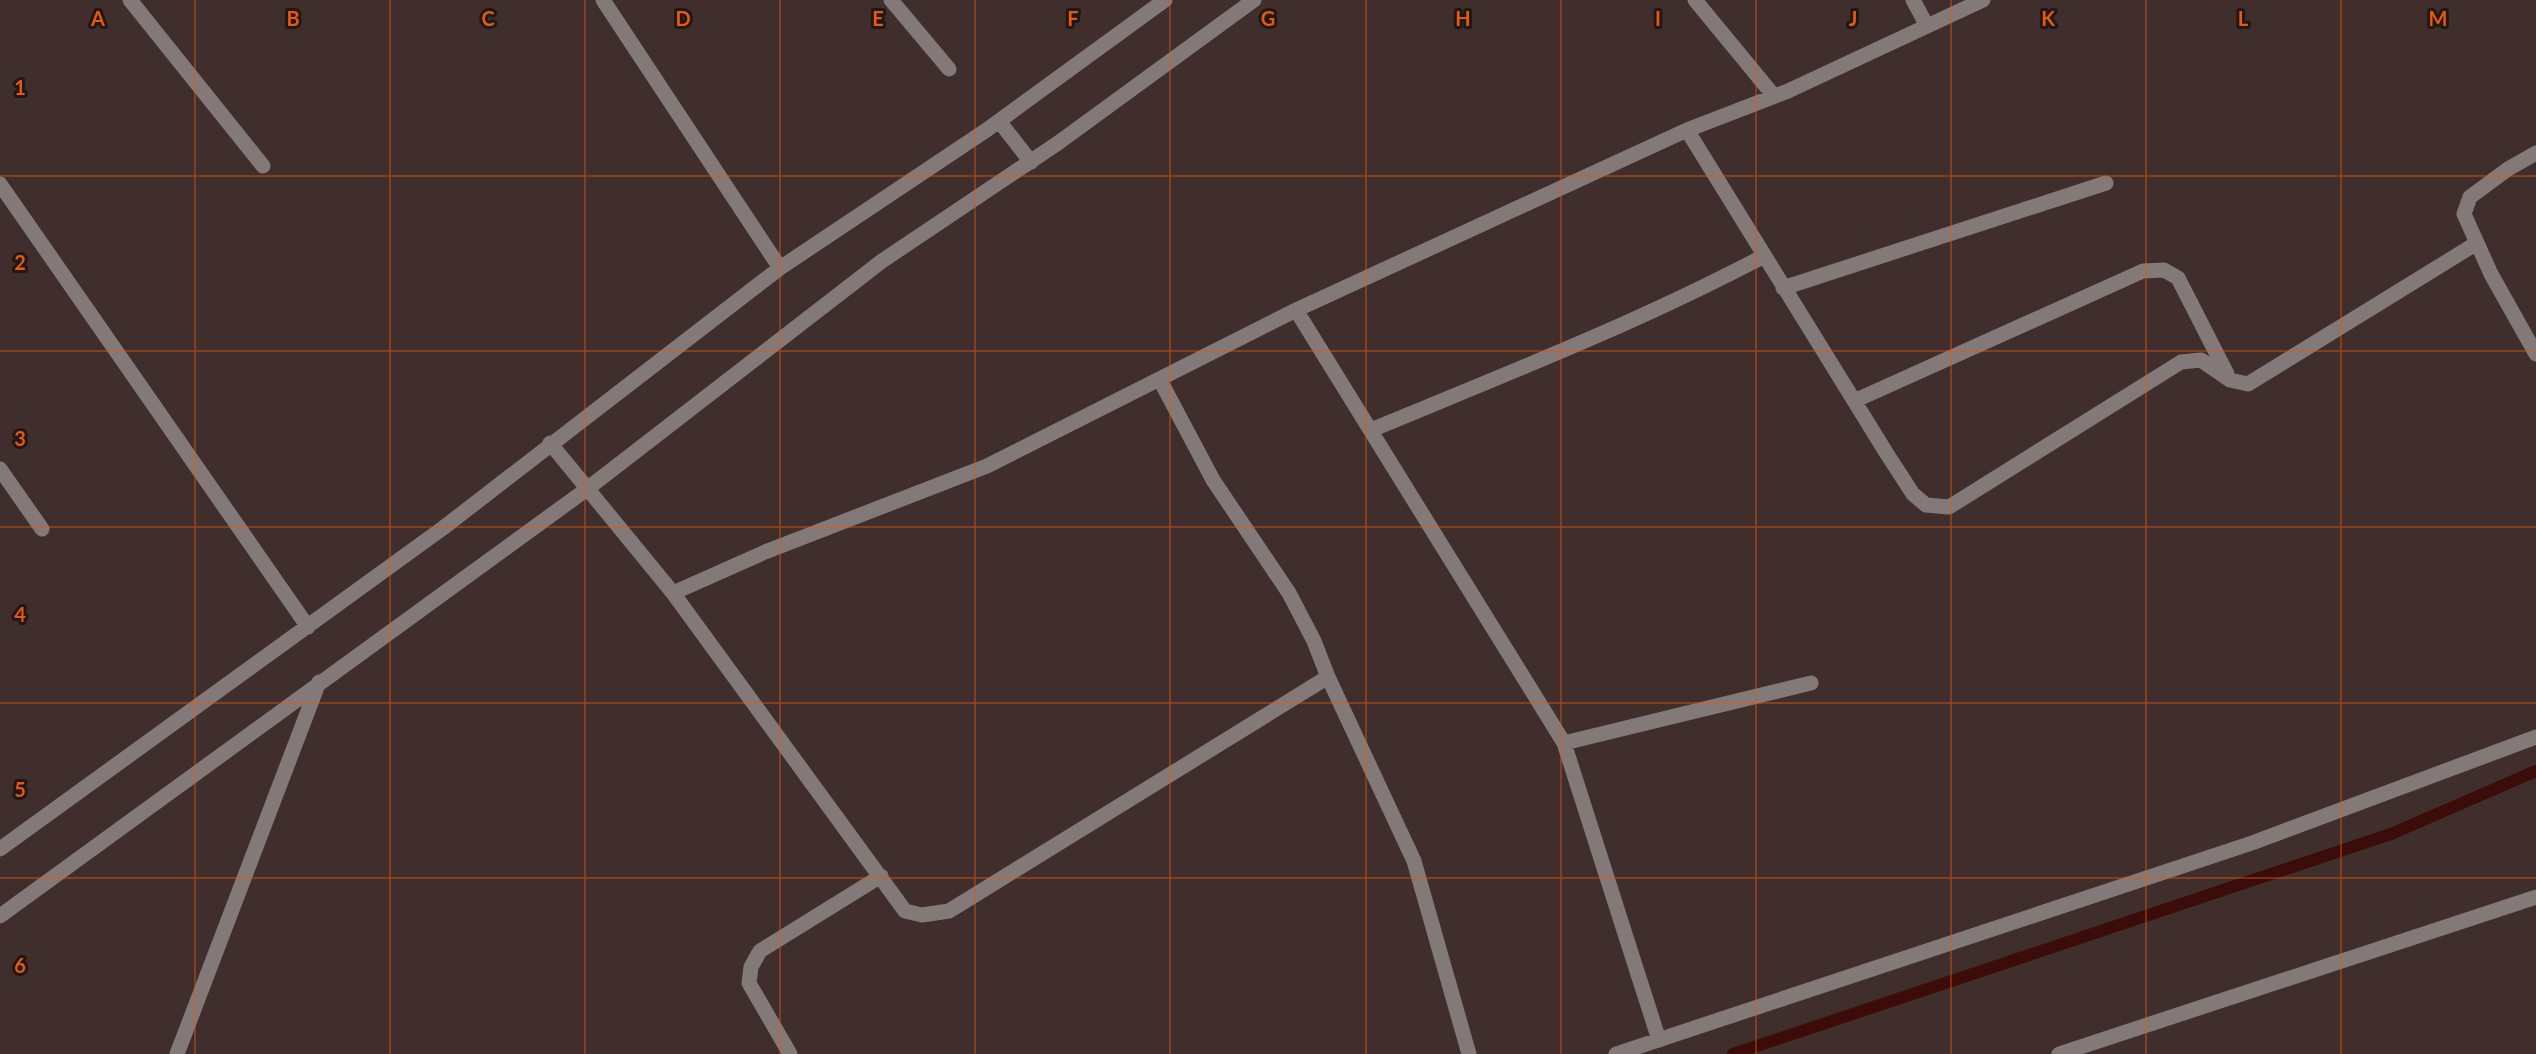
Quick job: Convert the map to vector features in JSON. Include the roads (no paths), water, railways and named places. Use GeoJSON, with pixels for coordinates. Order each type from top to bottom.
{"type":"FeatureCollection","features":[{"type":"Feature","properties":{"kind":"street"},"geometry":{"type":"LineString","coordinates":[[130,0],[263,166]]}},
{"type":"Feature","properties":{"kind":"street"},"geometry":{"type":"LineString","coordinates":[[603,0],[780,268]]}},
{"type":"Feature","properties":{"kind":"street"},"geometry":{"type":"LineString","coordinates":[[891,0],[948,69]]}},
{"type":"Feature","properties":{"kind":"street"},"geometry":{"type":"LineString","coordinates":[[0,849],[555,449],[780,268],[1002,126],[1165,0]]}},
{"type":"Feature","properties":{"kind":"street"},"geometry":{"type":"LineString","coordinates":[[0,916],[319,682],[882,261],[1254,0]]}},
{"type":"Feature","properties":{"kind":"street"},"geometry":{"type":"LineString","coordinates":[[1695,0],[1774,96]]}},
{"type":"Feature","properties":{"kind":"street"},"geometry":{"type":"LineString","coordinates":[[1913,0],[1927,26]]}},
{"type":"Feature","properties":{"kind":"street"},"geometry":{"type":"LineString","coordinates":[[673,593],[765,552],[987,466],[1296,310],[1687,130],[1774,96],[1983,0]]}},
{"type":"Feature","properties":{"kind":"street"},"geometry":{"type":"LineString","coordinates":[[1002,126],[1027,158]]}},
{"type":"Feature","properties":{"kind":"street"},"geometry":{"type":"LineString","coordinates":[[1687,130],[1913,494],[1926,505],[1949,507],[2181,362],[2201,360],[2230,380],[2247,384],[2267,374],[2477,243]]}},
{"type":"Feature","properties":{"kind":"street"},"geometry":{"type":"LineString","coordinates":[[2536,153],[2508,169],[2470,197],[2464,214],[2491,274],[2536,354]]}},
{"type":"Feature","properties":{"kind":"street"},"geometry":{"type":"LineString","coordinates":[[1783,288],[2106,183]]}},
{"type":"Feature","properties":{"kind":"street"},"geometry":{"type":"LineString","coordinates":[[0,184],[308,627]]}},
{"type":"Feature","properties":{"kind":"street"},"geometry":{"type":"LineString","coordinates":[[1371,430],[1597,337],[1683,298],[1764,256]]}},
{"type":"Feature","properties":{"kind":"street"},"geometry":{"type":"LineString","coordinates":[[1854,401],[2143,271],[2164,270],[2178,278],[2230,380]]}},
{"type":"Feature","properties":{"kind":"street"},"geometry":{"type":"LineString","coordinates":[[1296,310],[1564,743],[1659,1040]]}},
{"type":"Feature","properties":{"kind":"street"},"geometry":{"type":"LineString","coordinates":[[1160,380],[1213,480],[1289,593],[1314,641],[1328,677],[1414,861],[1469,1054]]}},
{"type":"Feature","properties":{"kind":"street"},"geometry":{"type":"LineString","coordinates":[[555,449],[673,593],[905,911],[922,915],[949,910],[1328,677]]}},
{"type":"Feature","properties":{"kind":"street"},"geometry":{"type":"LineString","coordinates":[[0,469],[42,529]]}},
{"type":"Feature","properties":{"kind":"street"},"geometry":{"type":"LineString","coordinates":[[177,1054],[319,682]]}},
{"type":"Feature","properties":{"kind":"street"},"geometry":{"type":"LineString","coordinates":[[1564,743],[1811,683]]}},
{"type":"Feature","properties":{"kind":"street"},"geometry":{"type":"LineString","coordinates":[[1616,1054],[2252,843],[2536,737]]}},
{"type":"Feature","properties":{"kind":"street"},"geometry":{"type":"LineString","coordinates":[[790,1054],[749,983],[751,967],[760,951],[881,876]]}},
{"type":"Feature","properties":{"kind":"street"},"geometry":{"type":"LineString","coordinates":[[2059,1054],[2536,897]]}},
{"type":"Feature","properties":{"kind":"waterway"},"geometry":{"type":"LineString","coordinates":[[1733,1054],[2391,834],[2536,771]]}}]}
